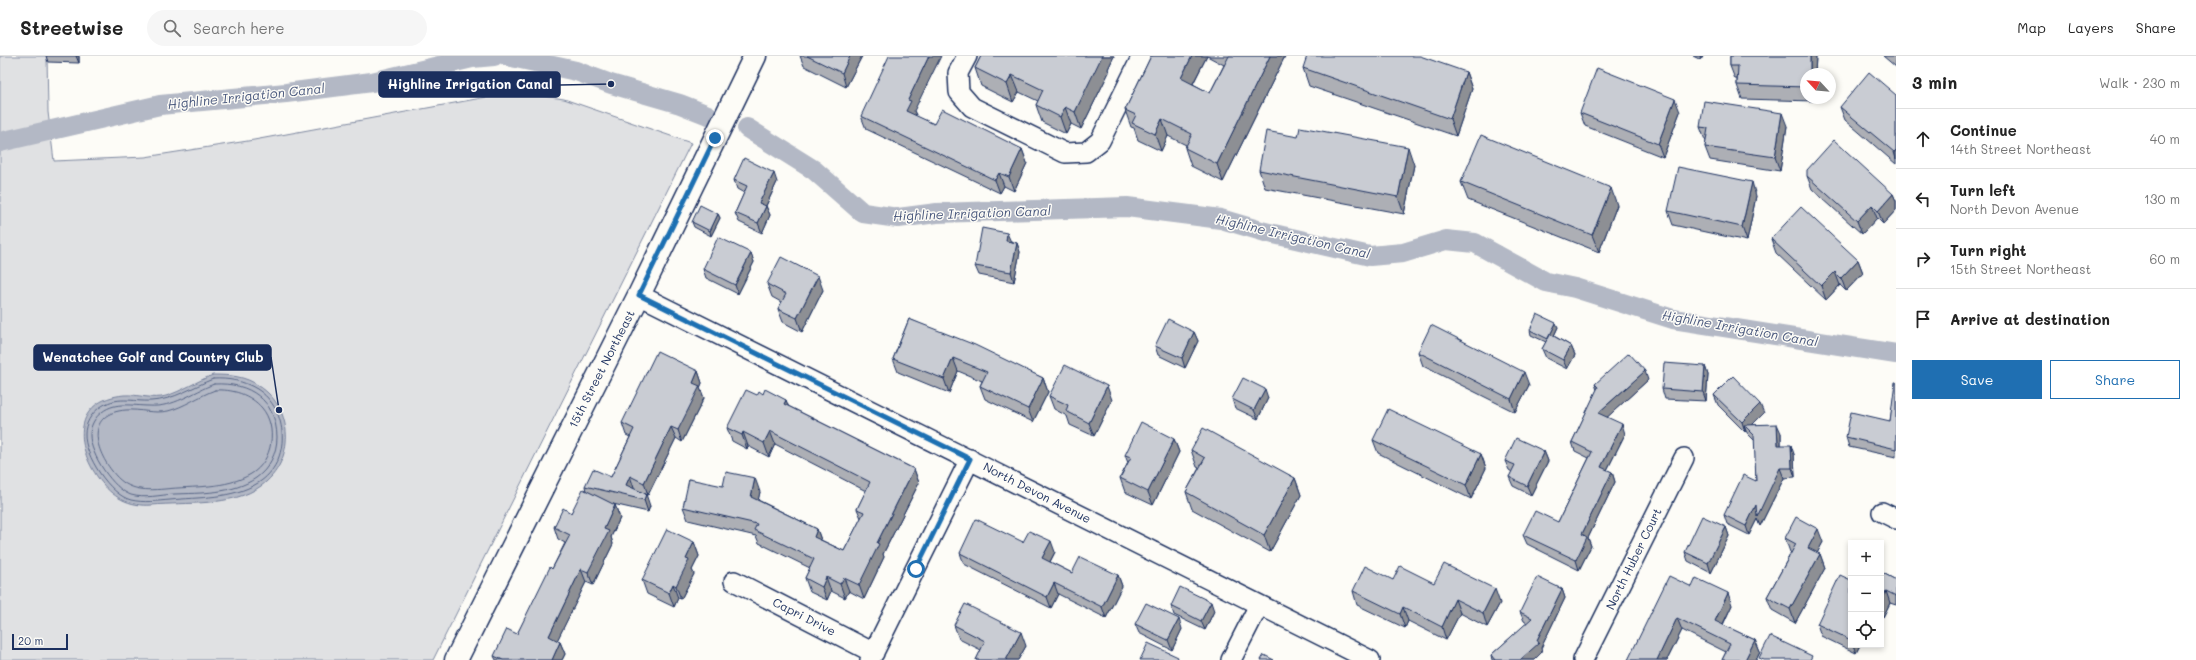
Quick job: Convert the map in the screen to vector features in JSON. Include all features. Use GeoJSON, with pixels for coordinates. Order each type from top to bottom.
{"type":"FeatureCollection","features":[{"type":"Feature","properties":{"kind":"street","name":"15th Street Northeast"},"geometry":{"type":"LineString","coordinates":[[456,660],[639,295],[755,56]]}},
{"type":"Feature","properties":{"kind":"street"},"geometry":{"type":"LineString","coordinates":[[967,56],[958,73],[959,92],[972,107],[1065,152],[1086,152],[1100,141],[1142,56]]}},
{"type":"Feature","properties":{"kind":"street","name":"North Devon Avenue"},"geometry":{"type":"LineString","coordinates":[[639,295],[1370,660]]}},
{"type":"Feature","properties":{"kind":"street","name":"North Huber Court"},"geometry":{"type":"LineString","coordinates":[[1583,660],[1684,458]]}},
{"type":"Feature","properties":{"kind":"street"},"geometry":{"type":"LineString","coordinates":[[872,657],[970,459]]}},
{"type":"Feature","properties":{"kind":"street","name":"Capri Drive"},"geometry":{"type":"LineString","coordinates":[[734,581],[872,657]]}},
{"type":"Feature","properties":{"kind":"street"},"geometry":{"type":"LineString","coordinates":[[1231,660],[1259,605]]}},
{"type":"Feature","properties":{"kind":"shaded area"},"geometry":{"type":"Polygon","coordinates":[[[0,56],[47,56],[48,112],[54,161],[145,157],[254,140],[514,92],[564,99],[691,143],[433,660],[0,660],[0,56]]]}},
{"type":"Feature","properties":{"kind":"water"},"geometry":{"type":"Polygon","coordinates":[[[213,375],[225,375],[249,380],[271,396],[279,407],[284,421],[286,435],[285,449],[280,463],[272,475],[261,486],[249,493],[223,500],[144,505],[122,500],[115,496],[99,479],[91,466],[85,452],[82,439],[83,426],[87,415],[95,405],[107,399],[124,395],[150,397],[166,396],[213,375]]]}},
{"type":"Feature","properties":{"kind":"building"},"geometry":{"type":"Polygon","coordinates":[[[807,56],[850,56],[842,73],[807,56]]]}},
{"type":"Feature","properties":{"kind":"building"},"geometry":{"type":"Polygon","coordinates":[[[889,56],[929,56],[908,100],[911,101],[906,111],[934,124],[942,109],[1022,149],[1009,177],[999,173],[995,180],[861,116],[889,56]]]}},
{"type":"Feature","properties":{"kind":"building"},"geometry":{"type":"Polygon","coordinates":[[[981,56],[1102,56],[1075,112],[1065,107],[1060,117],[1036,105],[1043,90],[1012,75],[1007,84],[975,68],[981,56]]]}},
{"type":"Feature","properties":{"kind":"building"},"geometry":{"type":"Polygon","coordinates":[[[1151,56],[1192,56],[1181,78],[1210,93],[1229,56],[1270,56],[1217,164],[1185,148],[1192,134],[1162,119],[1155,134],[1132,123],[1136,115],[1125,110],[1151,56]]]}},
{"type":"Feature","properties":{"kind":"building"},"geometry":{"type":"Polygon","coordinates":[[[1307,56],[1420,56],[1466,72],[1450,119],[1303,68],[1307,56]]]}},
{"type":"Feature","properties":{"kind":"building"},"geometry":{"type":"Polygon","coordinates":[[[1730,56],[1810,56],[1810,68],[1800,68],[1800,87],[1737,85],[1738,66],[1730,66],[1730,56]]]}},
{"type":"Feature","properties":{"kind":"building"},"geometry":{"type":"Polygon","coordinates":[[[1597,68],[1675,99],[1658,144],[1580,113],[1597,68]]]}},
{"type":"Feature","properties":{"kind":"building"},"geometry":{"type":"Polygon","coordinates":[[[1869,72],[1896,95],[1896,150],[1894,152],[1840,107],[1869,72]]]}},
{"type":"Feature","properties":{"kind":"building"},"geometry":{"type":"Polygon","coordinates":[[[1704,101],[1782,113],[1775,157],[1705,147],[1708,128],[1700,127],[1704,101]]]}},
{"type":"Feature","properties":{"kind":"building"},"geometry":{"type":"Polygon","coordinates":[[[1300,127],[1408,147],[1398,197],[1259,170],[1266,131],[1298,137],[1300,127]]]}},
{"type":"Feature","properties":{"kind":"building"},"geometry":{"type":"Polygon","coordinates":[[[1481,135],[1611,188],[1592,235],[1461,182],[1481,135]]]}},
{"type":"Feature","properties":{"kind":"building"},"geometry":{"type":"Polygon","coordinates":[[[1834,140],[1893,194],[1878,211],[1872,205],[1857,221],[1807,176],[1807,170],[1834,140]]]}},
{"type":"Feature","properties":{"kind":"building"},"geometry":{"type":"Polygon","coordinates":[[[744,158],[774,173],[759,203],[766,206],[758,223],[735,213],[747,186],[734,180],[744,158]]]}},
{"type":"Feature","properties":{"kind":"building"},"geometry":{"type":"Polygon","coordinates":[[[1678,167],[1752,182],[1742,227],[1668,211],[1678,167]]]}},
{"type":"Feature","properties":{"kind":"building"},"geometry":{"type":"Polygon","coordinates":[[[700,205],[718,214],[710,231],[692,222],[700,205]]]}},
{"type":"Feature","properties":{"kind":"building"},"geometry":{"type":"Polygon","coordinates":[[[1801,207],[1858,260],[1841,278],[1835,272],[1821,286],[1771,239],[1801,207]]]}},
{"type":"Feature","properties":{"kind":"building"},"geometry":{"type":"Polygon","coordinates":[[[982,228],[1007,233],[1006,241],[1017,243],[1011,272],[975,266],[982,228]]]}},
{"type":"Feature","properties":{"kind":"building"},"geometry":{"type":"Polygon","coordinates":[[[718,237],[751,253],[735,285],[703,269],[718,237]]]}},
{"type":"Feature","properties":{"kind":"building"},"geometry":{"type":"Polygon","coordinates":[[[781,257],[818,276],[797,318],[778,309],[786,294],[767,284],[781,257]]]}},
{"type":"Feature","properties":{"kind":"building"},"geometry":{"type":"Polygon","coordinates":[[[1537,314],[1556,323],[1548,339],[1530,330],[1537,314]]]}},
{"type":"Feature","properties":{"kind":"building"},"geometry":{"type":"Polygon","coordinates":[[[909,319],[975,345],[1043,378],[1028,409],[980,386],[987,372],[953,358],[944,379],[893,359],[909,319]]]}},
{"type":"Feature","properties":{"kind":"building"},"geometry":{"type":"Polygon","coordinates":[[[1168,319],[1194,332],[1182,358],[1155,346],[1168,319]]]}},
{"type":"Feature","properties":{"kind":"building"},"geometry":{"type":"Polygon","coordinates":[[[1431,325],[1524,372],[1511,399],[1418,352],[1431,325]]]}},
{"type":"Feature","properties":{"kind":"building"},"geometry":{"type":"Polygon","coordinates":[[[1550,334],[1571,346],[1563,360],[1542,349],[1550,334]]]}},
{"type":"Feature","properties":{"kind":"building"},"geometry":{"type":"Polygon","coordinates":[[[657,351],[698,371],[693,383],[700,386],[678,430],[671,427],[644,483],[630,476],[626,485],[646,494],[644,500],[585,486],[593,469],[611,477],[634,429],[622,423],[657,351]]]}},
{"type":"Feature","properties":{"kind":"building"},"geometry":{"type":"Polygon","coordinates":[[[1629,353],[1645,371],[1598,413],[1622,424],[1601,467],[1612,472],[1582,534],[1587,537],[1576,560],[1523,535],[1535,511],[1558,522],[1592,452],[1572,442],[1598,387],[1595,384],[1629,353]]]}},
{"type":"Feature","properties":{"kind":"building"},"geometry":{"type":"Polygon","coordinates":[[[1664,363],[1705,366],[1703,392],[1662,389],[1664,363]]]}},
{"type":"Feature","properties":{"kind":"building"},"geometry":{"type":"Polygon","coordinates":[[[1065,365],[1107,386],[1089,423],[1066,411],[1068,405],[1049,396],[1065,365]]]}},
{"type":"Feature","properties":{"kind":"building"},"geometry":{"type":"Polygon","coordinates":[[[1733,376],[1760,404],[1742,422],[1714,395],[1733,376]]]}},
{"type":"Feature","properties":{"kind":"building"},"geometry":{"type":"Polygon","coordinates":[[[1243,378],[1265,389],[1254,410],[1232,399],[1243,378]]]}},
{"type":"Feature","properties":{"kind":"building"},"geometry":{"type":"Polygon","coordinates":[[[1895,382],[1896,449],[1846,437],[1851,412],[1890,421],[1895,382]]]}},
{"type":"Feature","properties":{"kind":"building"},"geometry":{"type":"Polygon","coordinates":[[[765,389],[786,400],[784,404],[914,469],[877,543],[879,544],[859,585],[844,578],[840,584],[826,577],[822,587],[805,578],[814,559],[754,530],[757,524],[683,507],[689,479],[723,486],[726,472],[755,478],[751,497],[817,529],[814,537],[844,551],[864,512],[857,509],[870,482],[770,431],[764,443],[743,432],[742,435],[727,428],[746,390],[757,395],[759,391],[763,394],[765,389]]]}},
{"type":"Feature","properties":{"kind":"building"},"geometry":{"type":"Polygon","coordinates":[[[1388,409],[1481,454],[1466,485],[1373,440],[1388,409]]]}},
{"type":"Feature","properties":{"kind":"building"},"geometry":{"type":"Polygon","coordinates":[[[1141,422],[1174,439],[1148,492],[1120,478],[1131,457],[1125,455],[1141,422]]]}},
{"type":"Feature","properties":{"kind":"building"},"geometry":{"type":"Polygon","coordinates":[[[1777,424],[1778,445],[1791,445],[1792,468],[1780,468],[1757,517],[1756,505],[1746,526],[1724,515],[1743,475],[1756,481],[1754,435],[1744,425],[1777,424]]]}},
{"type":"Feature","properties":{"kind":"building"},"geometry":{"type":"Polygon","coordinates":[[[1203,428],[1295,478],[1264,535],[1186,492],[1205,458],[1191,450],[1203,428]]]}},
{"type":"Feature","properties":{"kind":"building"},"geometry":{"type":"Polygon","coordinates":[[[1516,438],[1544,451],[1527,486],[1509,477],[1515,465],[1505,461],[1516,438]]]}},
{"type":"Feature","properties":{"kind":"building"},"geometry":{"type":"Polygon","coordinates":[[[583,489],[615,505],[604,529],[609,531],[588,572],[581,569],[549,636],[560,642],[552,660],[503,660],[494,656],[507,629],[517,634],[550,567],[552,569],[570,535],[554,527],[563,508],[571,513],[583,489]]]}},
{"type":"Feature","properties":{"kind":"building"},"geometry":{"type":"Polygon","coordinates":[[[1702,516],[1726,527],[1708,563],[1685,552],[1702,516]]]}},
{"type":"Feature","properties":{"kind":"building"},"geometry":{"type":"Polygon","coordinates":[[[1796,517],[1818,529],[1808,548],[1820,554],[1790,609],[1767,597],[1796,544],[1785,538],[1796,517]]]}},
{"type":"Feature","properties":{"kind":"building"},"geometry":{"type":"Polygon","coordinates":[[[976,519],[1023,542],[1029,531],[1051,541],[1042,558],[1072,573],[1080,557],[1118,575],[1102,607],[1054,583],[1047,597],[960,553],[976,519]]]}},
{"type":"Feature","properties":{"kind":"building"},"geometry":{"type":"Polygon","coordinates":[[[667,529],[694,542],[686,559],[689,560],[676,586],[673,584],[669,593],[642,580],[667,529]]]}},
{"type":"Feature","properties":{"kind":"building"},"geometry":{"type":"Polygon","coordinates":[[[1444,564],[1495,589],[1483,613],[1455,599],[1442,627],[1403,607],[1400,614],[1353,591],[1365,566],[1393,580],[1400,566],[1434,583],[1444,564]]]}},
{"type":"Feature","properties":{"kind":"building"},"geometry":{"type":"Polygon","coordinates":[[[1884,574],[1896,580],[1896,596],[1886,591],[1884,595],[1884,574]]]}},
{"type":"Feature","properties":{"kind":"building"},"geometry":{"type":"Polygon","coordinates":[[[1840,575],[1848,579],[1848,639],[1817,624],[1840,575]]]}},
{"type":"Feature","properties":{"kind":"building"},"geometry":{"type":"Polygon","coordinates":[[[1669,576],[1692,587],[1696,578],[1728,593],[1715,621],[1755,640],[1745,660],[1722,660],[1730,644],[1677,618],[1657,660],[1628,660],[1669,576]]]}},
{"type":"Feature","properties":{"kind":"building"},"geometry":{"type":"Polygon","coordinates":[[[1537,577],[1562,589],[1537,640],[1539,643],[1520,660],[1495,660],[1491,655],[1532,618],[1520,612],[1537,577]]]}},
{"type":"Feature","properties":{"kind":"building"},"geometry":{"type":"Polygon","coordinates":[[[1180,587],[1211,602],[1201,621],[1171,606],[1180,587]]]}},
{"type":"Feature","properties":{"kind":"building"},"geometry":{"type":"Polygon","coordinates":[[[1146,603],[1179,619],[1168,640],[1135,624],[1146,603]]]}},
{"type":"Feature","properties":{"kind":"building"},"geometry":{"type":"Polygon","coordinates":[[[965,604],[1021,632],[1006,660],[976,660],[985,641],[954,625],[965,604]]]}},
{"type":"Feature","properties":{"kind":"building"},"geometry":{"type":"Polygon","coordinates":[[[1770,636],[1812,656],[1810,660],[1764,660],[1759,658],[1770,636]]]}},
{"type":"Feature","properties":{"kind":"building"},"geometry":{"type":"Polygon","coordinates":[[[1148,643],[1178,657],[1177,660],[1140,660],[1148,643]]]}},
{"type":"Feature","properties":{"kind":"building"},"geometry":{"type":"Polygon","coordinates":[[[1264,655],[1274,660],[1261,660],[1264,655]]]}},
{"type":"Feature","properties":{"kind":"waterway","name":"Highline Irrigation Canal"},"geometry":{"type":"LineString","coordinates":[[0,142],[160,105],[286,93],[372,82],[472,58],[494,56]]}},
{"type":"Feature","properties":{"kind":"waterway","name":"Highline Irrigation Canal"},"geometry":{"type":"LineString","coordinates":[[507,56],[576,71],[611,84],[680,104],[708,115]]}},
{"type":"Feature","properties":{"kind":"waterway","name":"Highline Irrigation Canal"},"geometry":{"type":"LineString","coordinates":[[747,128],[814,170],[863,213],[898,218],[937,213],[1127,207],[1221,219],[1265,232],[1370,256],[1403,253],[1446,240],[1475,243],[1546,282],[1575,288],[1673,319],[1896,354]]}},
{"type":"Feature","properties":{"kind":"place","name":"Highline Irrigation Canal"},"geometry":{"type":"Point","coordinates":[611,84]}},
{"type":"Feature","properties":{"kind":"place","name":"Wenatchee Golf and Country Club"},"geometry":{"type":"Point","coordinates":[279,410]}},
{"type":"Feature","properties":{"kind":"route"},"geometry":{"type":"LineString","coordinates":[[715,138],[639,295],[970,459],[916,569]]}}]}
